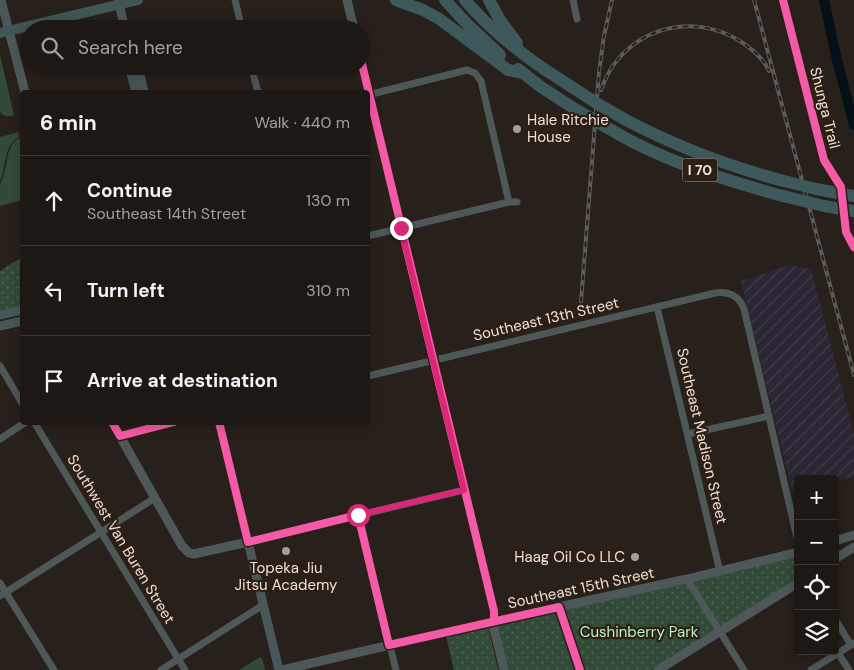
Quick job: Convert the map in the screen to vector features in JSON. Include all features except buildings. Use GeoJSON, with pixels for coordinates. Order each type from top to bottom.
{"type":"FeatureCollection","features":[{"type":"Feature","properties":{"kind":"highway"},"geometry":{"type":"LineString","coordinates":[[396,0],[438,18],[508,70],[523,73]]}},
{"type":"Feature","properties":{"kind":"highway","name":"I 70"},"geometry":{"type":"LineString","coordinates":[[446,0],[486,43],[541,87],[636,144],[684,164],[739,183],[824,206],[854,211]]}},
{"type":"Feature","properties":{"kind":"highway","name":"I 70"},"geometry":{"type":"LineString","coordinates":[[465,0],[493,29],[544,69],[598,104],[667,141],[745,170],[816,189],[854,196]]}},
{"type":"Feature","properties":{"kind":"highway"},"geometry":{"type":"LineString","coordinates":[[489,0],[520,52]]}},
{"type":"Feature","properties":{"kind":"main road"},"geometry":{"type":"LineString","coordinates":[[1,0],[4,32],[20,28]]}},
{"type":"Feature","properties":{"kind":"main road"},"geometry":{"type":"LineString","coordinates":[[50,20],[119,2],[138,0]]}},
{"type":"Feature","properties":{"kind":"main road"},"geometry":{"type":"LineString","coordinates":[[119,2],[123,20]]}},
{"type":"Feature","properties":{"kind":"main road"},"geometry":{"type":"LineString","coordinates":[[131,75],[135,90]]}},
{"type":"Feature","properties":{"kind":"main road"},"geometry":{"type":"LineString","coordinates":[[140,75],[144,90]]}},
{"type":"Feature","properties":{"kind":"main road"},"geometry":{"type":"LineString","coordinates":[[0,315],[20,310]]}},
{"type":"Feature","properties":{"kind":"main road"},"geometry":{"type":"LineString","coordinates":[[0,326],[20,321]]}},
{"type":"Feature","properties":{"kind":"main road"},"geometry":{"type":"LineString","coordinates":[[220,425],[280,670]]}},
{"type":"Feature","properties":{"kind":"street"},"geometry":{"type":"LineString","coordinates":[[235,0],[240,20]]}},
{"type":"Feature","properties":{"kind":"street"},"geometry":{"type":"LineString","coordinates":[[347,0],[352,20]]}},
{"type":"Feature","properties":{"kind":"street"},"geometry":{"type":"LineString","coordinates":[[573,0],[577,19]]}},
{"type":"Feature","properties":{"kind":"street"},"geometry":{"type":"LineString","coordinates":[[4,32],[24,90]]}},
{"type":"Feature","properties":{"kind":"street"},"geometry":{"type":"LineString","coordinates":[[370,94],[467,70],[475,73],[481,81],[513,202],[370,236]]}},
{"type":"Feature","properties":{"kind":"street"},"geometry":{"type":"LineString","coordinates":[[253,75],[257,90]]}},
{"type":"Feature","properties":{"kind":"street"},"geometry":{"type":"LineString","coordinates":[[364,75],[367,90]]}},
{"type":"Feature","properties":{"kind":"street"},"geometry":{"type":"LineString","coordinates":[[370,102],[494,611],[494,629],[504,670]]}},
{"type":"Feature","properties":{"kind":"street","name":"Southeast 13th Street"},"geometry":{"type":"LineString","coordinates":[[370,376],[722,292],[732,294],[740,301],[744,310],[769,416]]}},
{"type":"Feature","properties":{"kind":"street","name":"Southeast Madison Street"},"geometry":{"type":"LineString","coordinates":[[657,307],[720,572]]}},
{"type":"Feature","properties":{"kind":"street"},"geometry":{"type":"LineString","coordinates":[[0,366],[20,401]]}},
{"type":"Feature","properties":{"kind":"street"},"geometry":{"type":"LineString","coordinates":[[688,434],[769,416],[794,525]]}},
{"type":"Feature","properties":{"kind":"street"},"geometry":{"type":"LineString","coordinates":[[0,439],[21,425]]}},
{"type":"Feature","properties":{"kind":"street","name":"Southwest Van Buren Street"},"geometry":{"type":"LineString","coordinates":[[36,425],[184,670]]}},
{"type":"Feature","properties":{"kind":"street"},"geometry":{"type":"LineString","coordinates":[[114,425],[182,546],[191,554],[464,490]]}},
{"type":"Feature","properties":{"kind":"street"},"geometry":{"type":"LineString","coordinates":[[120,436],[162,425]]}},
{"type":"Feature","properties":{"kind":"street"},"geometry":{"type":"LineString","coordinates":[[3,594],[155,498]]}},
{"type":"Feature","properties":{"kind":"street"},"geometry":{"type":"LineString","coordinates":[[358,515],[396,670]]}},
{"type":"Feature","properties":{"kind":"street"},"geometry":{"type":"LineString","coordinates":[[839,540],[854,535]]}},
{"type":"Feature","properties":{"kind":"street"},"geometry":{"type":"LineString","coordinates":[[839,542],[853,548],[839,557]]}},
{"type":"Feature","properties":{"kind":"street","name":"Southeast 15th Street"},"geometry":{"type":"LineString","coordinates":[[280,670],[720,572],[794,553]]}},
{"type":"Feature","properties":{"kind":"street"},"geometry":{"type":"LineString","coordinates":[[687,579],[744,670]]}},
{"type":"Feature","properties":{"kind":"street"},"geometry":{"type":"LineString","coordinates":[[0,583],[3,594],[54,670]]}},
{"type":"Feature","properties":{"kind":"street"},"geometry":{"type":"LineString","coordinates":[[658,670],[794,585]]}},
{"type":"Feature","properties":{"kind":"street"},"geometry":{"type":"LineString","coordinates":[[161,670],[263,606]]}},
{"type":"Feature","properties":{"kind":"street"},"geometry":{"type":"LineString","coordinates":[[839,625],[853,644],[839,652]]}},
{"type":"Feature","properties":{"kind":"street"},"geometry":{"type":"LineString","coordinates":[[811,670],[835,655]]}},
{"type":"Feature","properties":{"kind":"street"},"geometry":{"type":"LineString","coordinates":[[839,655],[849,670]]}},
{"type":"Feature","properties":{"kind":"shaded area"},"geometry":{"type":"Polygon","coordinates":[[[790,265],[811,269],[854,434],[854,477],[839,480],[839,475],[794,475],[794,491],[792,491],[741,281],[790,265]]]}},
{"type":"Feature","properties":{"kind":"green space"},"geometry":{"type":"Polygon","coordinates":[[[0,55],[14,115],[10,116],[5,116],[0,112],[0,55]]]}},
{"type":"Feature","properties":{"kind":"green space"},"geometry":{"type":"Polygon","coordinates":[[[18,132],[19,137],[10,145],[8,150],[0,181],[0,137],[18,132]]]}},
{"type":"Feature","properties":{"kind":"green space"},"geometry":{"type":"Polygon","coordinates":[[[18,138],[20,139],[20,201],[0,206],[0,185],[12,144],[18,138]]]}},
{"type":"Feature","properties":{"kind":"green space"},"geometry":{"type":"Polygon","coordinates":[[[20,258],[20,307],[0,312],[0,271],[20,258]]]}},
{"type":"Feature","properties":{"kind":"green space","name":"Cushinberry Park"},"geometry":{"type":"Polygon","coordinates":[[[794,556],[794,581],[651,670],[507,670],[497,626],[499,624],[685,584],[794,556]]]}},
{"type":"Feature","properties":{"kind":"green space"},"geometry":{"type":"Polygon","coordinates":[[[488,626],[498,670],[454,670],[446,636],[488,626]]]}},
{"type":"Feature","properties":{"kind":"green space"},"geometry":{"type":"Polygon","coordinates":[[[260,657],[262,658],[265,670],[239,670],[260,657]]]}},
{"type":"Feature","properties":{"kind":"waterway"},"geometry":{"type":"LineString","coordinates":[[824,0],[854,125]]}},
{"type":"Feature","properties":{"kind":"railway"},"geometry":{"type":"LineString","coordinates":[[581,302],[599,72],[612,0]]}},
{"type":"Feature","properties":{"kind":"railway"},"geometry":{"type":"LineString","coordinates":[[754,0],[854,375]]}},
{"type":"Feature","properties":{"kind":"railway"},"geometry":{"type":"LineString","coordinates":[[601,90],[611,69],[624,52],[641,40],[660,31],[680,27],[702,27],[723,33],[751,49],[769,71]]}},
{"type":"Feature","properties":{"kind":"cycle path","name":"Shunga Trail"},"geometry":{"type":"LineString","coordinates":[[783,0],[824,160],[841,187],[846,232],[854,247]]}},
{"type":"Feature","properties":{"kind":"cycle path"},"geometry":{"type":"LineString","coordinates":[[365,75],[368,90]]}},
{"type":"Feature","properties":{"kind":"cycle path"},"geometry":{"type":"LineString","coordinates":[[370,97],[494,611],[494,621]]}},
{"type":"Feature","properties":{"kind":"cycle path"},"geometry":{"type":"LineString","coordinates":[[114,425],[120,436],[162,425]]}},
{"type":"Feature","properties":{"kind":"cycle path"},"geometry":{"type":"LineString","coordinates":[[220,425],[248,542],[358,515],[389,645],[559,607],[580,670]]}},
{"type":"Feature","properties":{"kind":"place","name":"Hale Ritchie House"},"geometry":{"type":"Point","coordinates":[517,129]}},
{"type":"Feature","properties":{"kind":"place","name":"Topeka Jiu Jitsu Academy"},"geometry":{"type":"Point","coordinates":[286,551]}},
{"type":"Feature","properties":{"kind":"place","name":"Haag Oil Co LLC"},"geometry":{"type":"Point","coordinates":[635,557]}},
{"type":"Feature","properties":{"kind":"route"},"geometry":{"type":"LineString","coordinates":[[358,515],[464,490],[401,228]]}}]}
